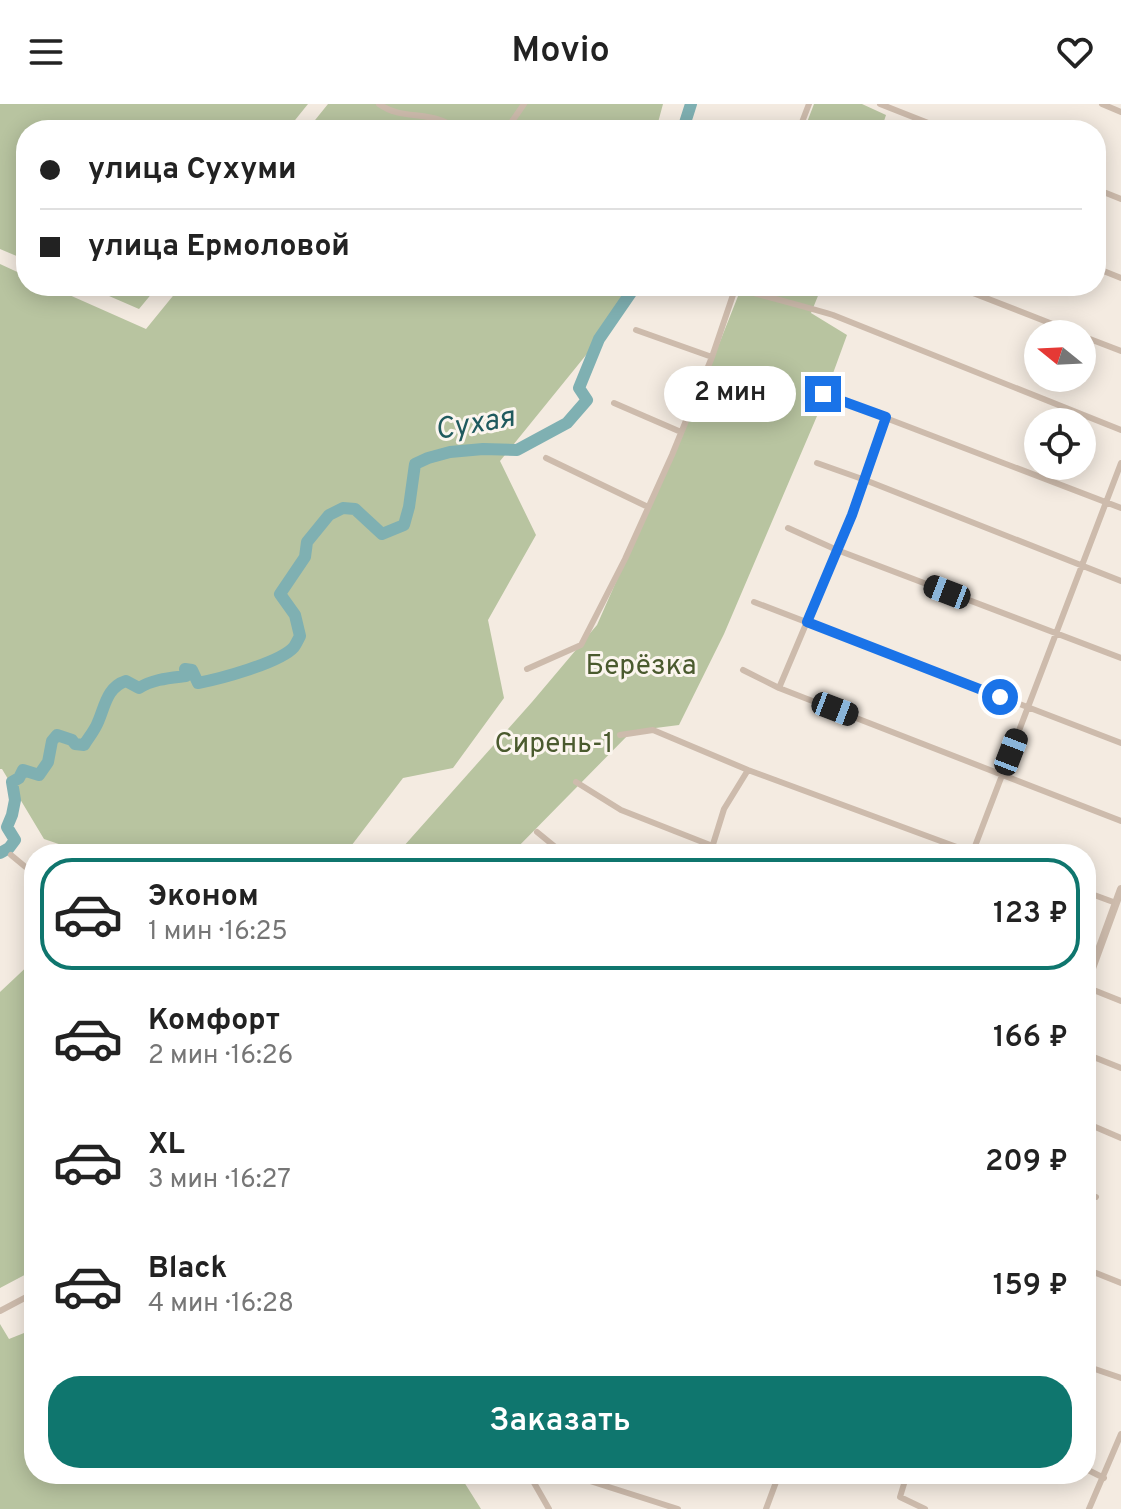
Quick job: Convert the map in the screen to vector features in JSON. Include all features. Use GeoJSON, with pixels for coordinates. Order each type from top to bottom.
{"type":"FeatureCollection","features":[{"type":"Feature","properties":{"kind":"street"},"geometry":{"type":"LineString","coordinates":[[379,104],[396,113],[442,120]]}},
{"type":"Feature","properties":{"kind":"street"},"geometry":{"type":"LineString","coordinates":[[880,104],[921,120]]}},
{"type":"Feature","properties":{"kind":"street"},"geometry":{"type":"LineString","coordinates":[[1102,104],[1121,112]]}},
{"type":"Feature","properties":{"kind":"street"},"geometry":{"type":"LineString","coordinates":[[527,669],[581,645],[625,559],[681,432],[712,357],[732,296]]}},
{"type":"Feature","properties":{"kind":"street"},"geometry":{"type":"LineString","coordinates":[[760,296],[833,315],[1121,430]]}},
{"type":"Feature","properties":{"kind":"street"},"geometry":{"type":"LineString","coordinates":[[981,296],[1042,320]]}},
{"type":"Feature","properties":{"kind":"street"},"geometry":{"type":"LineString","coordinates":[[636,330],[712,357]]}},
{"type":"Feature","properties":{"kind":"street"},"geometry":{"type":"LineString","coordinates":[[1096,341],[1121,351]]}},
{"type":"Feature","properties":{"kind":"street"},"geometry":{"type":"LineString","coordinates":[[823,394],[1121,508]]}},
{"type":"Feature","properties":{"kind":"street"},"geometry":{"type":"LineString","coordinates":[[614,403],[681,432]]}},
{"type":"Feature","properties":{"kind":"street"},"geometry":{"type":"LineString","coordinates":[[779,688],[865,480],[886,417]]}},
{"type":"Feature","properties":{"kind":"street"},"geometry":{"type":"LineString","coordinates":[[546,458],[648,507]]}},
{"type":"Feature","properties":{"kind":"street"},"geometry":{"type":"LineString","coordinates":[[817,463],[1121,581]]}},
{"type":"Feature","properties":{"kind":"street"},"geometry":{"type":"LineString","coordinates":[[978,844],[1121,463]]}},
{"type":"Feature","properties":{"kind":"street"},"geometry":{"type":"LineString","coordinates":[[788,528],[837,550],[1121,658]]}},
{"type":"Feature","properties":{"kind":"street"},"geometry":{"type":"LineString","coordinates":[[754,602],[1121,743]]}},
{"type":"Feature","properties":{"kind":"street"},"geometry":{"type":"LineString","coordinates":[[743,670],[779,688],[1121,821]]}},
{"type":"Feature","properties":{"kind":"street"},"geometry":{"type":"LineString","coordinates":[[620,735],[653,730],[748,770],[947,844]]}},
{"type":"Feature","properties":{"kind":"street"},"geometry":{"type":"LineString","coordinates":[[713,844],[724,809],[748,770]]}},
{"type":"Feature","properties":{"kind":"street"},"geometry":{"type":"LineString","coordinates":[[576,782],[621,810],[698,844]]}},
{"type":"Feature","properties":{"kind":"street"},"geometry":{"type":"LineString","coordinates":[[537,832],[552,844]]}},
{"type":"Feature","properties":{"kind":"street"},"geometry":{"type":"LineString","coordinates":[[11,855],[24,866]]}},
{"type":"Feature","properties":{"kind":"street"},"geometry":{"type":"LineString","coordinates":[[1096,960],[1121,889]]}},
{"type":"Feature","properties":{"kind":"street"},"geometry":{"type":"LineString","coordinates":[[1096,896],[1118,904]]}},
{"type":"Feature","properties":{"kind":"street"},"geometry":{"type":"LineString","coordinates":[[1096,990],[1121,1001]]}},
{"type":"Feature","properties":{"kind":"street"},"geometry":{"type":"LineString","coordinates":[[1096,1058],[1121,1068]]}},
{"type":"Feature","properties":{"kind":"street"},"geometry":{"type":"LineString","coordinates":[[1096,1127],[1121,1138]]}},
{"type":"Feature","properties":{"kind":"street"},"geometry":{"type":"LineString","coordinates":[[1096,1273],[1121,1283]]}},
{"type":"Feature","properties":{"kind":"street"},"geometry":{"type":"LineString","coordinates":[[0,1311],[24,1298]]}},
{"type":"Feature","properties":{"kind":"street"},"geometry":{"type":"LineString","coordinates":[[1096,1369],[1121,1378]]}},
{"type":"Feature","properties":{"kind":"street"},"geometry":{"type":"LineString","coordinates":[[1089,1509],[1121,1434]]}},
{"type":"Feature","properties":{"kind":"street"},"geometry":{"type":"LineString","coordinates":[[1096,1474],[1104,1478]]}},
{"type":"Feature","properties":{"kind":"street"},"geometry":{"type":"LineString","coordinates":[[535,1484],[549,1509]]}},
{"type":"Feature","properties":{"kind":"street"},"geometry":{"type":"LineString","coordinates":[[599,1484],[678,1509]]}},
{"type":"Feature","properties":{"kind":"street"},"geometry":{"type":"LineString","coordinates":[[766,1509],[775,1484]]}},
{"type":"Feature","properties":{"kind":"street"},"geometry":{"type":"LineString","coordinates":[[904,1484],[900,1497],[925,1509]]}},
{"type":"Feature","properties":{"kind":"green space"},"geometry":{"type":"Polygon","coordinates":[[[0,104],[308,104],[295,120],[16,120],[16,256],[0,249],[0,104]]]}},
{"type":"Feature","properties":{"kind":"green space"},"geometry":{"type":"Polygon","coordinates":[[[328,104],[663,104],[659,120],[315,120],[328,104]]]}},
{"type":"Feature","properties":{"kind":"green space"},"geometry":{"type":"Polygon","coordinates":[[[814,104],[862,104],[886,115],[884,120],[808,120],[814,104]]]}},
{"type":"Feature","properties":{"kind":"green space"},"geometry":{"type":"Polygon","coordinates":[[[0,264],[16,271],[16,296],[72,296],[146,329],[173,296],[634,296],[500,461],[536,535],[488,620],[504,698],[453,768],[403,778],[353,844],[59,844],[44,839],[0,769],[0,264]]]}},
{"type":"Feature","properties":{"kind":"green space"},"geometry":{"type":"Polygon","coordinates":[[[109,296],[150,296],[139,309],[109,296]]]}},
{"type":"Feature","properties":{"kind":"green space","name":"Берёзка"},"geometry":{"type":"Polygon","coordinates":[[[738,296],[818,296],[811,313],[847,335],[820,409],[724,634],[679,725],[632,731],[521,844],[406,844],[597,625],[704,382],[738,296]]]}},
{"type":"Feature","properties":{"kind":"green space"},"geometry":{"type":"Polygon","coordinates":[[[24,969],[24,1275],[0,1288],[0,992],[24,969]]]}},
{"type":"Feature","properties":{"kind":"green space"},"geometry":{"type":"Polygon","coordinates":[[[0,1324],[9,1339],[24,1333],[24,1484],[465,1484],[481,1509],[0,1509],[0,1324]]]}},
{"type":"Feature","properties":{"kind":"waterway","name":"Сухая"},"geometry":{"type":"LineString","coordinates":[[686,120],[691,104]]}},
{"type":"Feature","properties":{"kind":"waterway","name":"Сухая"},"geometry":{"type":"LineString","coordinates":[[0,853],[15,840],[7,827],[15,800],[12,782],[19,778],[23,770],[39,775],[48,762],[52,741],[57,735],[84,745],[97,725],[108,698],[120,684],[126,681],[139,688],[156,681],[186,676],[185,669],[192,670],[198,683],[263,664],[294,647],[300,636],[295,615],[280,594],[305,557],[307,542],[329,515],[343,508],[355,509],[382,534],[404,525],[415,464],[450,452],[517,450],[567,423],[587,400],[579,388],[599,339],[629,296]]}},
{"type":"Feature","properties":{"kind":"route"},"geometry":{"type":"LineString","coordinates":[[823,394],[886,417],[852,515],[807,622],[1000,697]]}},
{"type":"Feature","properties":{"kind":"park label","name":"Сирень-1"},"geometry":{"type":"Point","coordinates":[554,745]}}]}
